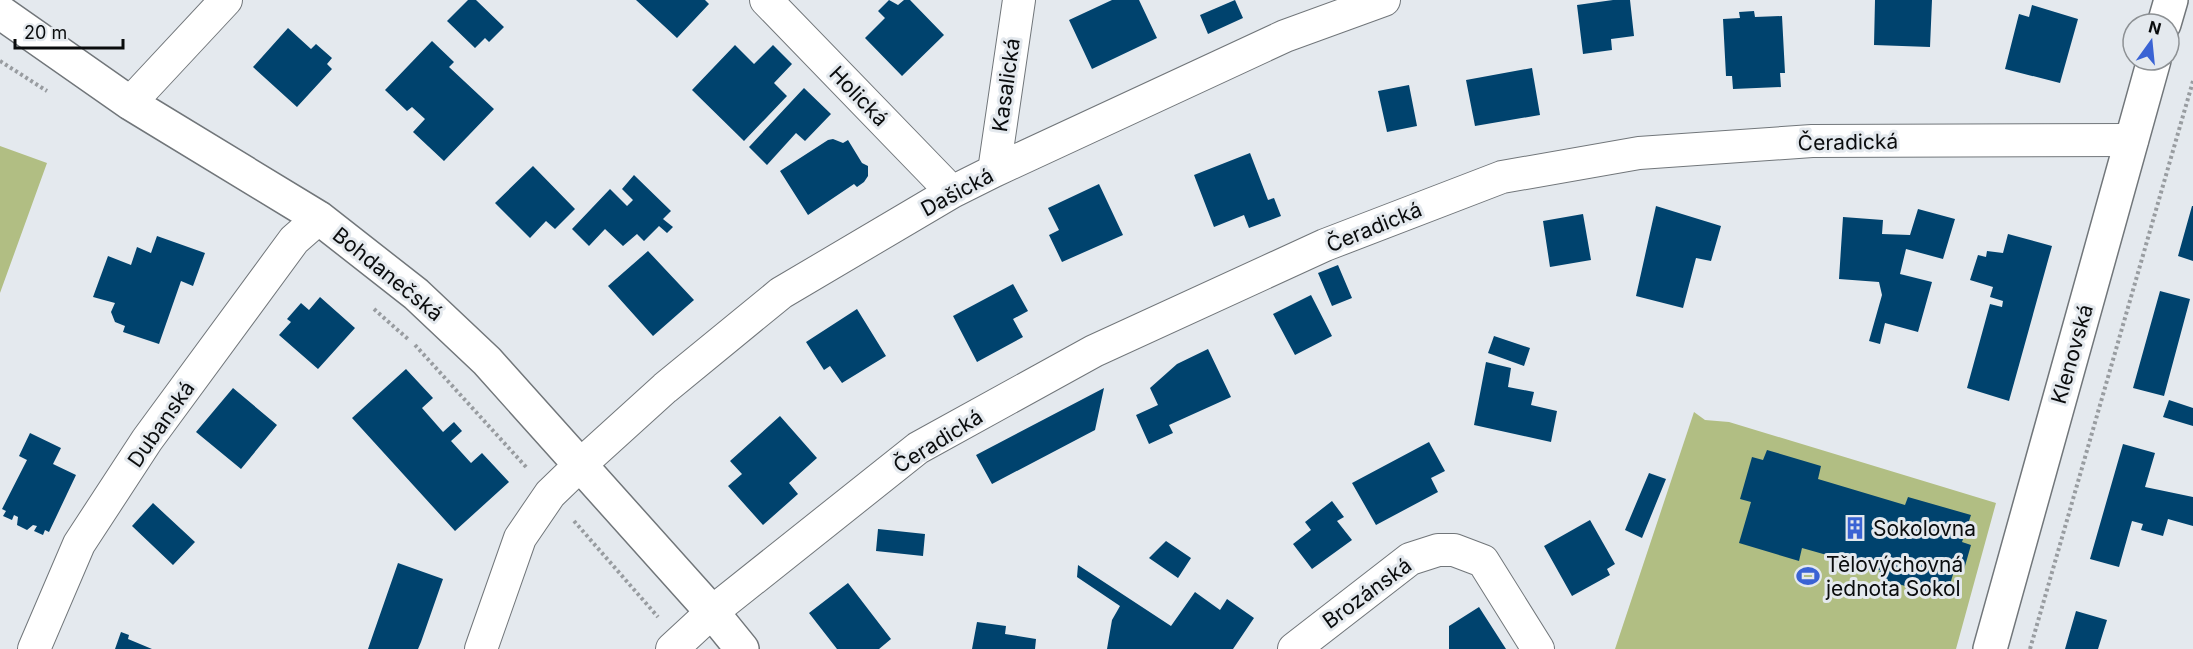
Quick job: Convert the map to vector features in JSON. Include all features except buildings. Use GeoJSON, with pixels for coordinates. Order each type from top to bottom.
{"type":"FeatureCollection","features":[{"type":"Feature","properties":{"kind":"street"},"geometry":{"type":"LineString","coordinates":[[130,103],[226,0]]}},
{"type":"Feature","properties":{"kind":"street","name":"Holická"},"geometry":{"type":"LineString","coordinates":[[766,0],[952,192]]}},
{"type":"Feature","properties":{"kind":"street","name":"Kasalická"},"geometry":{"type":"LineString","coordinates":[[994,171],[1019,0]]}},
{"type":"Feature","properties":{"kind":"street","name":"Dašická"},"geometry":{"type":"LineString","coordinates":[[481,649],[520,538],[549,494],[665,388],[781,293],[952,192],[994,171],[1286,36],[1384,0]]}},
{"type":"Feature","properties":{"kind":"street","name":"Bohdanečská"},"geometry":{"type":"LineString","coordinates":[[0,12],[130,103],[319,218],[416,294],[487,360],[579,466],[712,612],[742,649]]}},
{"type":"Feature","properties":{"kind":"street","name":"Klenovská"},"geometry":{"type":"LineString","coordinates":[[1990,649],[2151,72]]}},
{"type":"Feature","properties":{"kind":"street","name":"Čeradická"},"geometry":{"type":"LineString","coordinates":[[712,612],[918,448],[1094,351],[1325,245],[1502,177],[1639,153],[1812,141],[2132,140]]}},
{"type":"Feature","properties":{"kind":"street","name":"Dubanská"},"geometry":{"type":"LineString","coordinates":[[34,649],[79,544],[129,468],[294,240],[319,218]]}},
{"type":"Feature","properties":{"kind":"street","name":"Brozánská"},"geometry":{"type":"LineString","coordinates":[[1294,649],[1410,559],[1438,550],[1454,550],[1483,561],[1538,649]]}},
{"type":"Feature","properties":{"kind":"street"},"geometry":{"type":"LineString","coordinates":[[675,645],[712,612]]}},
{"type":"Feature","properties":{"kind":"path"},"geometry":{"type":"LineString","coordinates":[[0,61],[51,93]]}},
{"type":"Feature","properties":{"kind":"path"},"geometry":{"type":"LineString","coordinates":[[2030,649],[2193,81]]}},
{"type":"Feature","properties":{"kind":"path"},"geometry":{"type":"LineString","coordinates":[[371,307],[414,344],[549,494],[675,645]]}},
{"type":"Feature","properties":{"kind":"green space"},"geometry":{"type":"Polygon","coordinates":[[[0,146],[47,163],[0,293],[0,146]]]}},
{"type":"Feature","properties":{"kind":"green space","name":"Tělovýchovná jednota Sokol"},"geometry":{"type":"Polygon","coordinates":[[[1694,412],[1705,420],[1729,422],[1996,503],[1956,649],[1615,649],[1694,412]]]}},
{"type":"Feature","properties":{"kind":"place","name":"Sokolovna"},"geometry":{"type":"Point","coordinates":[1855,528]}},
{"type":"Feature","properties":{"kind":"place","name":"Tělovýchovná jednota Sokol"},"geometry":{"type":"Point","coordinates":[1808,576]}}]}
